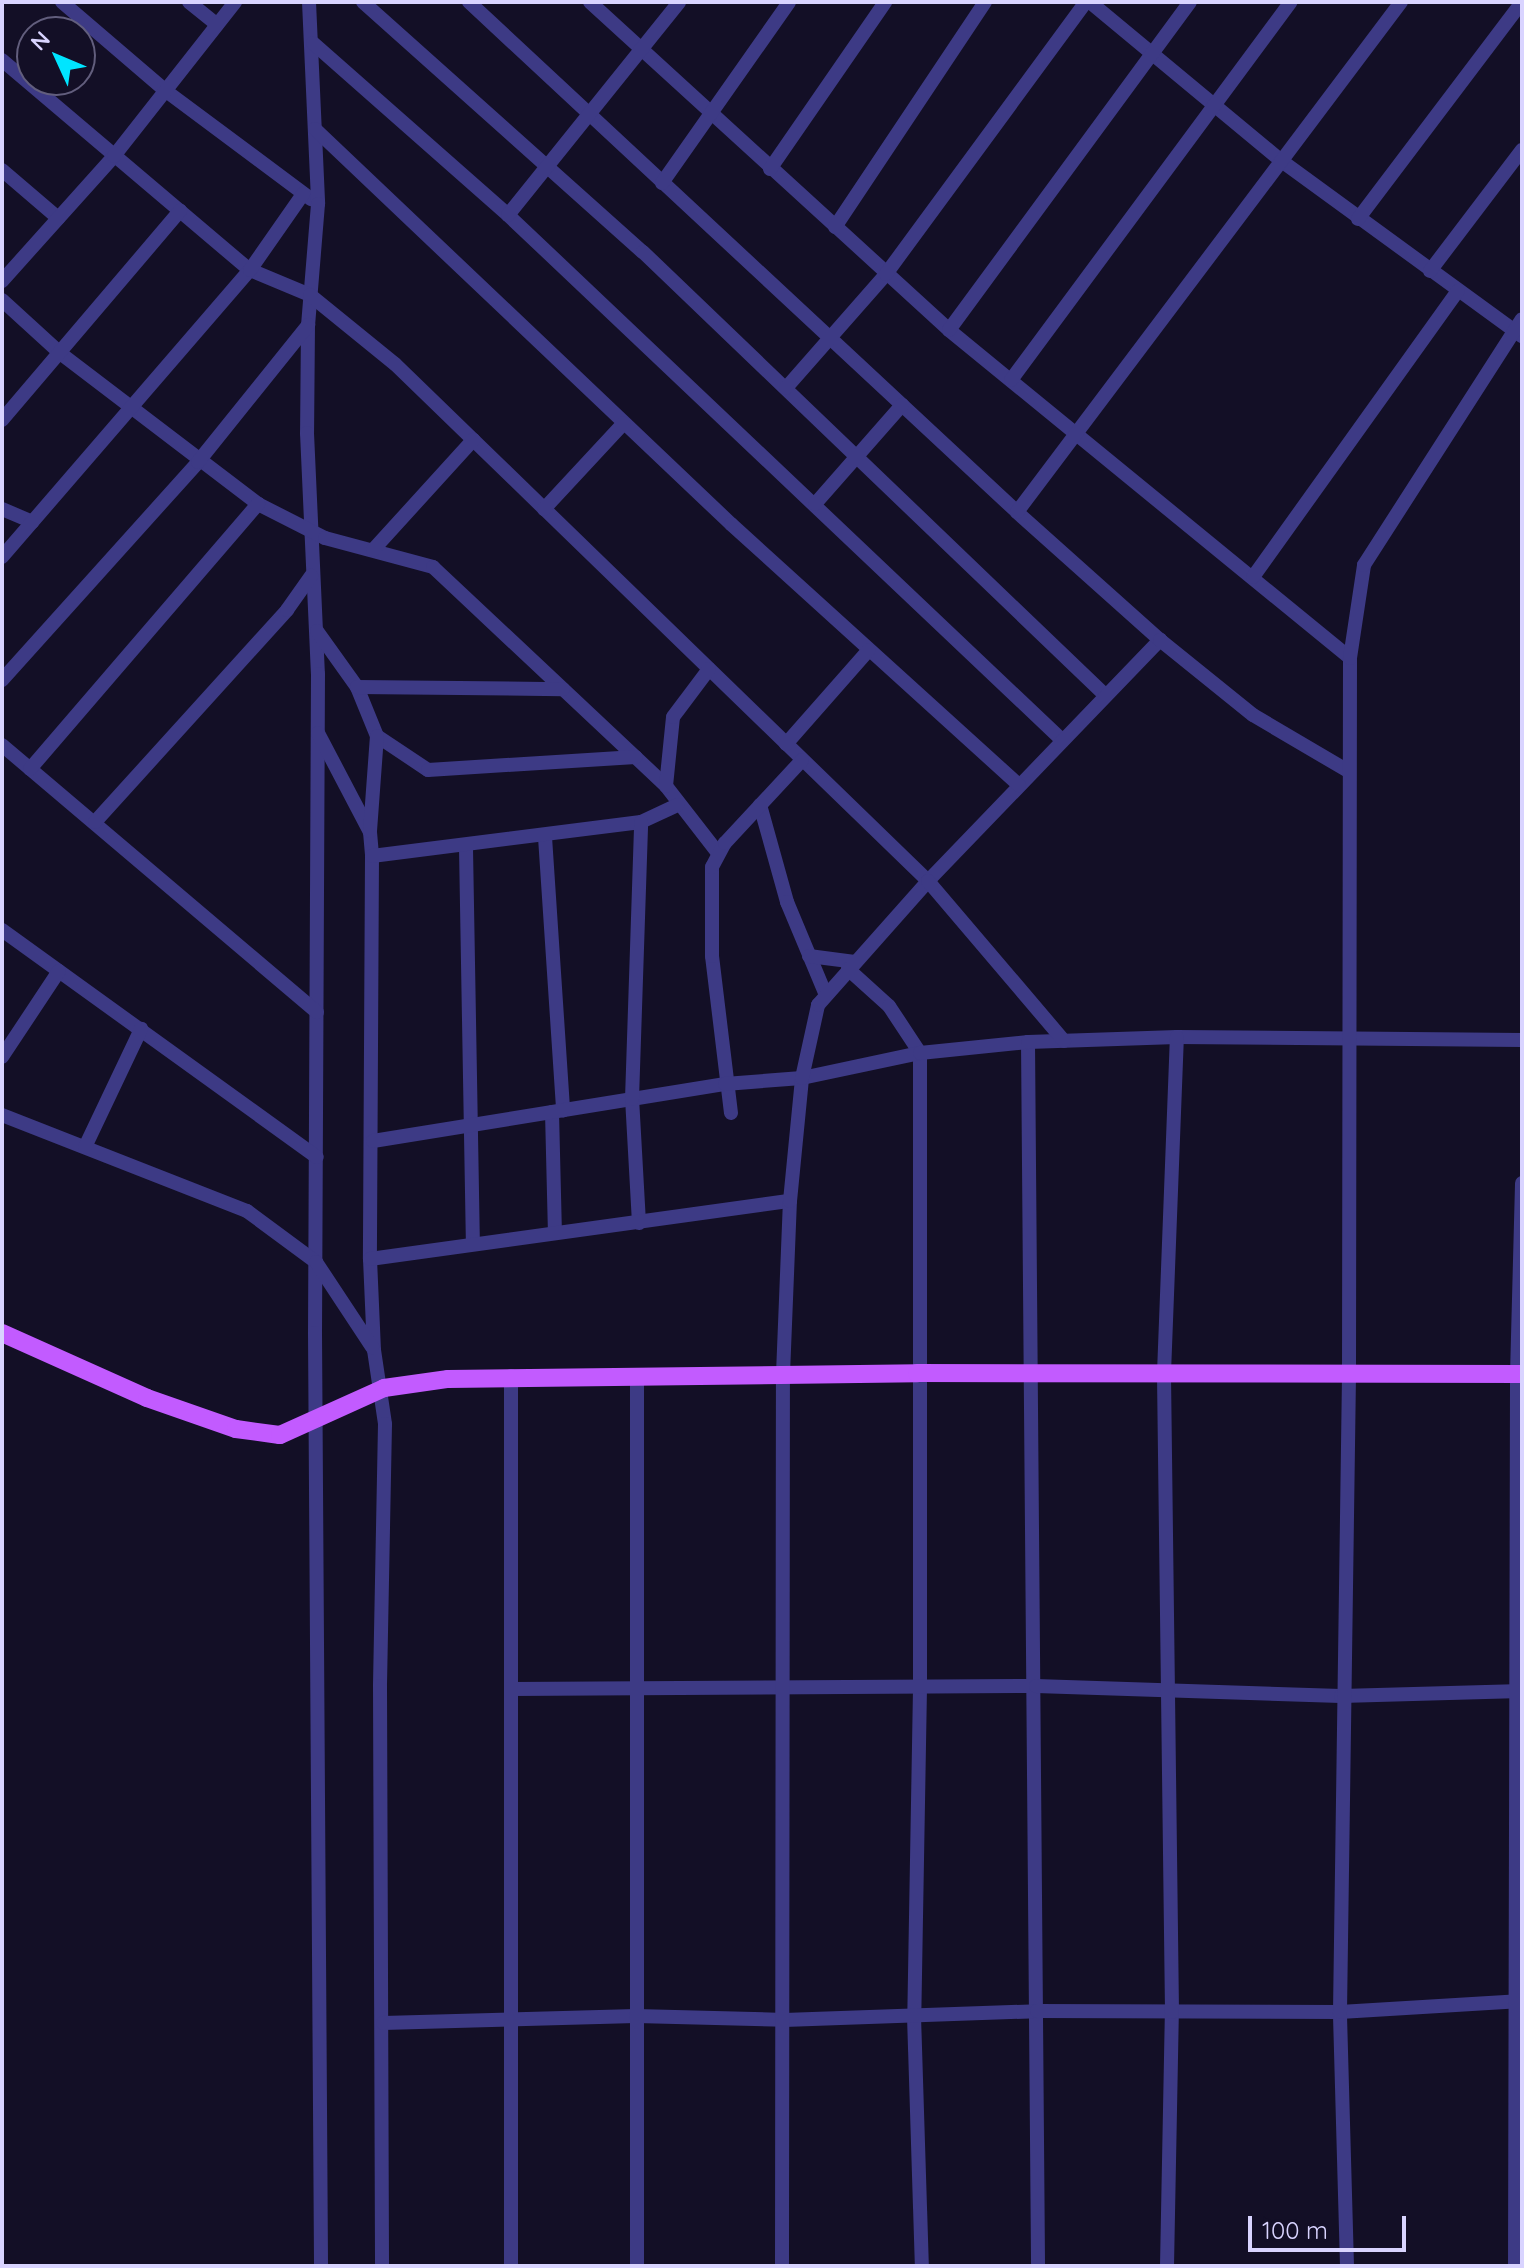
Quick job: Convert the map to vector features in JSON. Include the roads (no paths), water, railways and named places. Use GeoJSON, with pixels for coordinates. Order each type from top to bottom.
{"type":"FeatureCollection","features":[{"type":"Feature","properties":{"kind":"main road"},"geometry":{"type":"LineString","coordinates":[[2,1333],[147,1398],[236,1429],[280,1435],[384,1388],[511,1376],[917,1373],[1519,1375]]}},
{"type":"Feature","properties":{"kind":"street"},"geometry":{"type":"LineString","coordinates":[[62,2],[166,91],[318,204]]}},
{"type":"Feature","properties":{"kind":"street"},"geometry":{"type":"LineString","coordinates":[[189,2],[217,25]]}},
{"type":"Feature","properties":{"kind":"street"},"geometry":{"type":"LineString","coordinates":[[2,281],[114,156],[235,2]]}},
{"type":"Feature","properties":{"kind":"street"},"geometry":{"type":"LineString","coordinates":[[309,2],[318,204],[308,325],[308,531],[317,630],[315,1420],[321,2266]]}},
{"type":"Feature","properties":{"kind":"street"},"geometry":{"type":"LineString","coordinates":[[363,2],[550,166],[858,456],[1106,696]]}},
{"type":"Feature","properties":{"kind":"street"},"geometry":{"type":"LineString","coordinates":[[590,2],[949,330],[1350,658]]}},
{"type":"Feature","properties":{"kind":"street"},"geometry":{"type":"LineString","coordinates":[[508,215],[592,116],[679,2]]}},
{"type":"Feature","properties":{"kind":"street"},"geometry":{"type":"LineString","coordinates":[[662,183],[789,2]]}},
{"type":"Feature","properties":{"kind":"street"},"geometry":{"type":"LineString","coordinates":[[770,169],[885,2]]}},
{"type":"Feature","properties":{"kind":"street"},"geometry":{"type":"LineString","coordinates":[[835,227],[985,2]]}},
{"type":"Feature","properties":{"kind":"street"},"geometry":{"type":"LineString","coordinates":[[786,388],[886,274],[1088,2],[1283,162],[1358,219],[1458,291],[1519,328],[1364,565],[1350,658],[1349,1374],[1341,1696],[1340,2012],[1347,2266]]}},
{"type":"Feature","properties":{"kind":"street"},"geometry":{"type":"LineString","coordinates":[[949,330],[1190,2]]}},
{"type":"Feature","properties":{"kind":"street"},"geometry":{"type":"LineString","coordinates":[[1011,380],[1291,2]]}},
{"type":"Feature","properties":{"kind":"street"},"geometry":{"type":"LineString","coordinates":[[1017,512],[1401,2]]}},
{"type":"Feature","properties":{"kind":"street"},"geometry":{"type":"LineString","coordinates":[[1358,219],[1522,2]]}},
{"type":"Feature","properties":{"kind":"street"},"geometry":{"type":"LineString","coordinates":[[475,4],[662,183],[1160,640],[1253,715],[1348,771]]}},
{"type":"Feature","properties":{"kind":"street"},"geometry":{"type":"LineString","coordinates":[[313,43],[508,215],[1062,740]]}},
{"type":"Feature","properties":{"kind":"street"},"geometry":{"type":"LineString","coordinates":[[2,60],[250,270],[310,295],[395,364],[928,881],[1064,1041]]}},
{"type":"Feature","properties":{"kind":"street"},"geometry":{"type":"LineString","coordinates":[[315,129],[624,423],[1019,785]]}},
{"type":"Feature","properties":{"kind":"street"},"geometry":{"type":"LineString","coordinates":[[1430,271],[1522,150]]}},
{"type":"Feature","properties":{"kind":"street"},"geometry":{"type":"LineString","coordinates":[[2,170],[58,218]]}},
{"type":"Feature","properties":{"kind":"street"},"geometry":{"type":"LineString","coordinates":[[2,557],[250,270],[303,194]]}},
{"type":"Feature","properties":{"kind":"street"},"geometry":{"type":"LineString","coordinates":[[2,420],[180,211]]}},
{"type":"Feature","properties":{"kind":"street"},"geometry":{"type":"LineString","coordinates":[[1253,577],[1458,291]]}},
{"type":"Feature","properties":{"kind":"street"},"geometry":{"type":"LineString","coordinates":[[2,300],[60,353],[130,409],[258,504],[308,531],[433,567],[666,786],[677,805],[718,853]]}},
{"type":"Feature","properties":{"kind":"street"},"geometry":{"type":"LineString","coordinates":[[2,680],[198,462],[308,325]]}},
{"type":"Feature","properties":{"kind":"street"},"geometry":{"type":"LineString","coordinates":[[815,504],[902,405]]}},
{"type":"Feature","properties":{"kind":"street"},"geometry":{"type":"LineString","coordinates":[[544,509],[624,423]]}},
{"type":"Feature","properties":{"kind":"street"},"geometry":{"type":"LineString","coordinates":[[373,550],[473,440]]}},
{"type":"Feature","properties":{"kind":"street"},"geometry":{"type":"LineString","coordinates":[[30,769],[258,504]]}},
{"type":"Feature","properties":{"kind":"street"},"geometry":{"type":"LineString","coordinates":[[2,509],[32,522]]}},
{"type":"Feature","properties":{"kind":"street"},"geometry":{"type":"LineString","coordinates":[[95,822],[287,610],[311,576]]}},
{"type":"Feature","properties":{"kind":"street"},"geometry":{"type":"LineString","coordinates":[[317,630],[357,687],[377,736],[370,832],[373,1141],[370,1259],[374,1350],[384,1388],[382,2266]]}},
{"type":"Feature","properties":{"kind":"street"},"geometry":{"type":"LineString","coordinates":[[782,2266],[783,1374],[790,1201],[802,1078],[825,993],[1019,785],[1160,640]]}},
{"type":"Feature","properties":{"kind":"street"},"geometry":{"type":"LineString","coordinates":[[786,744],[869,650]]}},
{"type":"Feature","properties":{"kind":"street"},"geometry":{"type":"LineString","coordinates":[[666,786],[673,717],[709,669]]}},
{"type":"Feature","properties":{"kind":"street"},"geometry":{"type":"LineString","coordinates":[[357,687],[563,689]]}},
{"type":"Feature","properties":{"kind":"street"},"geometry":{"type":"LineString","coordinates":[[316,729],[370,832]]}},
{"type":"Feature","properties":{"kind":"street"},"geometry":{"type":"LineString","coordinates":[[377,736],[428,770],[636,757]]}},
{"type":"Feature","properties":{"kind":"street"},"geometry":{"type":"LineString","coordinates":[[2,745],[317,1012]]}},
{"type":"Feature","properties":{"kind":"street"},"geometry":{"type":"LineString","coordinates":[[731,1113],[725,1084],[712,956],[711,889],[718,853],[802,760]]}},
{"type":"Feature","properties":{"kind":"street"},"geometry":{"type":"LineString","coordinates":[[372,856],[466,848],[641,822],[677,805]]}},
{"type":"Feature","properties":{"kind":"street"},"geometry":{"type":"LineString","coordinates":[[760,805],[784,893],[825,993]]}},
{"type":"Feature","properties":{"kind":"street"},"geometry":{"type":"LineString","coordinates":[[639,1223],[632,1099],[641,822]]}},
{"type":"Feature","properties":{"kind":"street"},"geometry":{"type":"LineString","coordinates":[[545,837],[558,1111],[555,1232]]}},
{"type":"Feature","properties":{"kind":"street"},"geometry":{"type":"LineString","coordinates":[[466,848],[473,1242]]}},
{"type":"Feature","properties":{"kind":"street"},"geometry":{"type":"LineString","coordinates":[[2,930],[317,1157]]}},
{"type":"Feature","properties":{"kind":"street"},"geometry":{"type":"LineString","coordinates":[[809,956],[852,966],[889,1006],[920,1053],[917,1373],[920,1688],[914,2016],[922,2266]]}},
{"type":"Feature","properties":{"kind":"street"},"geometry":{"type":"LineString","coordinates":[[2,1057],[59,971]]}},
{"type":"Feature","properties":{"kind":"street"},"geometry":{"type":"LineString","coordinates":[[85,1147],[141,1029]]}},
{"type":"Feature","properties":{"kind":"street"},"geometry":{"type":"LineString","coordinates":[[1167,2266],[1172,2012],[1164,1373],[1177,1037]]}},
{"type":"Feature","properties":{"kind":"street"},"geometry":{"type":"LineString","coordinates":[[373,1141],[725,1084],[802,1078],[920,1053],[1028,1042],[1177,1037],[1522,1040]]}},
{"type":"Feature","properties":{"kind":"street"},"geometry":{"type":"LineString","coordinates":[[1028,1042],[1034,1374],[1038,2266]]}},
{"type":"Feature","properties":{"kind":"street"},"geometry":{"type":"LineString","coordinates":[[2,1115],[247,1211],[316,1262],[374,1350]]}},
{"type":"Feature","properties":{"kind":"street"},"geometry":{"type":"LineString","coordinates":[[1515,2266],[1522,1183]]}},
{"type":"Feature","properties":{"kind":"street"},"geometry":{"type":"LineString","coordinates":[[370,1259],[473,1242],[639,1223],[790,1201]]}},
{"type":"Feature","properties":{"kind":"street"},"geometry":{"type":"LineString","coordinates":[[511,1376],[511,2266]]}},
{"type":"Feature","properties":{"kind":"street"},"geometry":{"type":"LineString","coordinates":[[637,1376],[637,2266]]}},
{"type":"Feature","properties":{"kind":"street"},"geometry":{"type":"LineString","coordinates":[[511,1689],[1036,1686],[1341,1696],[1519,1692]]}},
{"type":"Feature","properties":{"kind":"street"},"geometry":{"type":"LineString","coordinates":[[383,2023],[636,2016],[784,2020],[1037,2011],[1340,2012],[1519,2001]]}}]}
